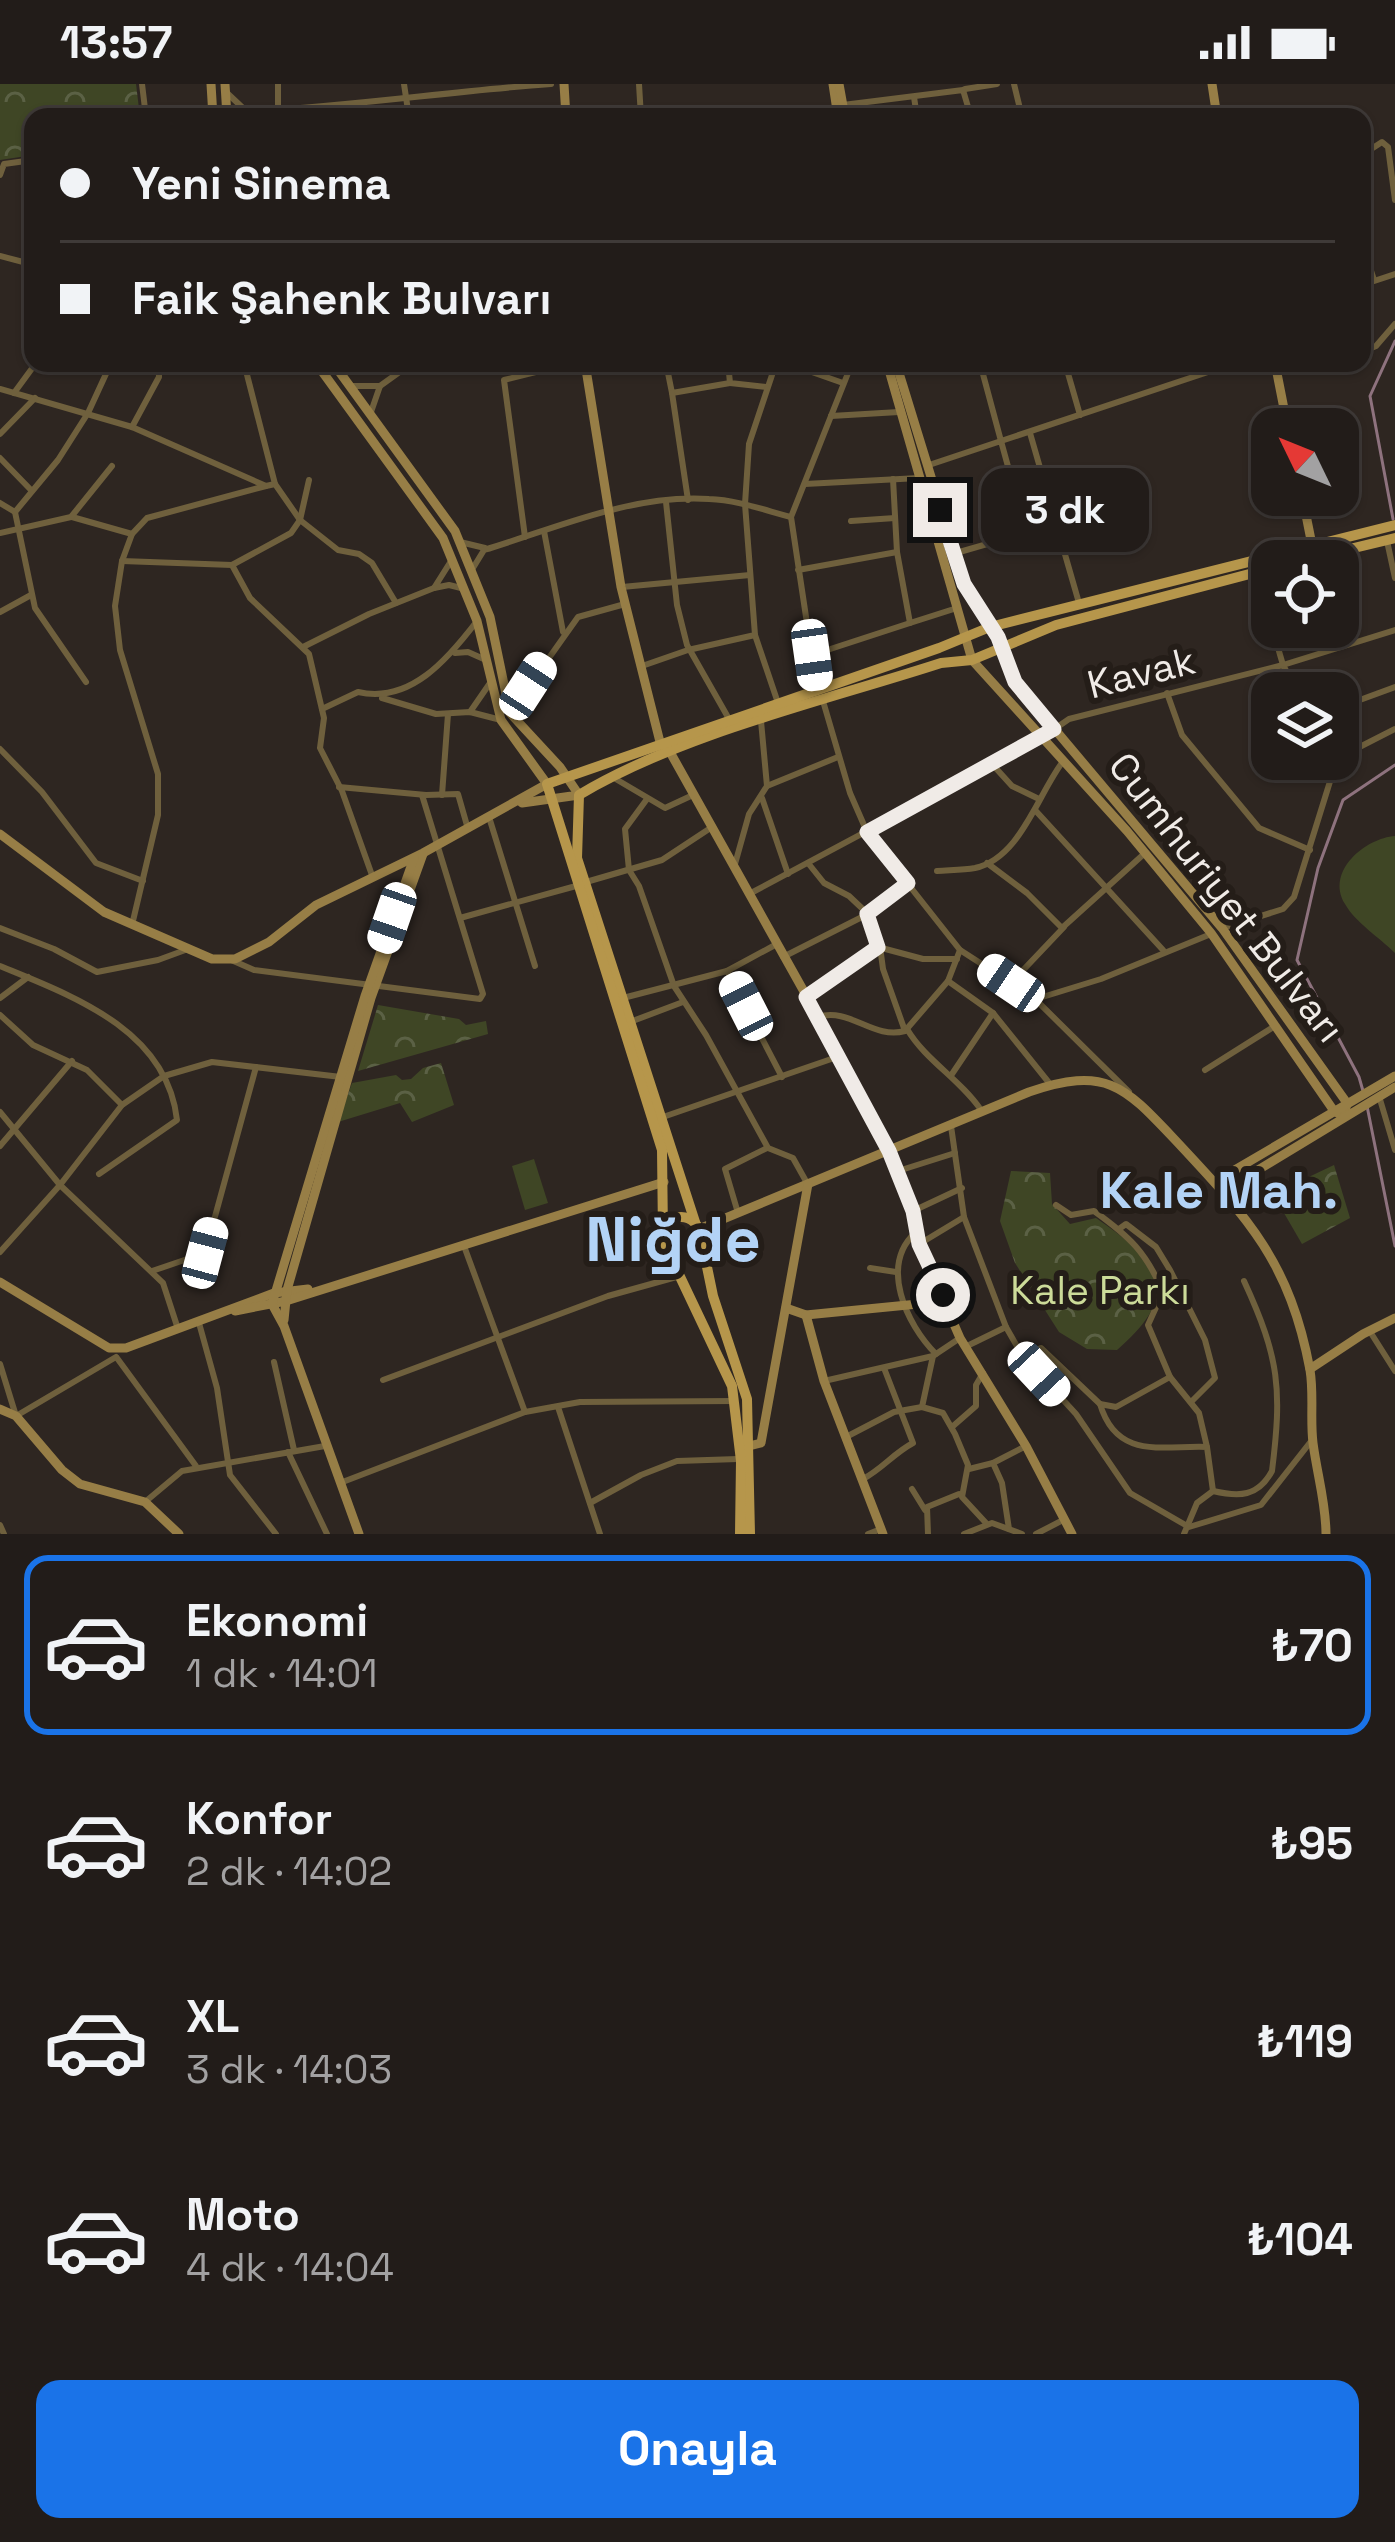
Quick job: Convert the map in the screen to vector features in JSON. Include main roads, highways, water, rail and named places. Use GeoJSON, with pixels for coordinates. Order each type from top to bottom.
{"type":"FeatureCollection","features":[{"type":"Feature","properties":{"kind":"main road"},"geometry":{"type":"LineString","coordinates":[[323,372],[418,499],[452,557],[477,621],[490,683],[547,784],[698,1229],[713,1296],[747,1399],[750,1534]]}},
{"type":"Feature","properties":{"kind":"main road"},"geometry":{"type":"LineString","coordinates":[[339,372],[429,491],[473,568],[490,617],[506,717],[579,795],[581,884],[662,1150],[663,1239],[726,1368],[735,1401],[740,1534]]}},
{"type":"Feature","properties":{"kind":"main road"},"geometry":{"type":"LineString","coordinates":[[586,372],[625,604],[665,747],[840,1056],[898,1171],[917,1238],[963,1342],[1072,1534]]}},
{"type":"Feature","properties":{"kind":"main road"},"geometry":{"type":"LineString","coordinates":[[893,372],[972,660]]}},
{"type":"Feature","properties":{"kind":"main road","name":"Cumhuriyet Bulvarı"},"geometry":{"type":"LineString","coordinates":[[894,372],[964,584],[1002,648],[1015,682],[1222,928],[1354,1102]]}},
{"type":"Feature","properties":{"kind":"main road"},"geometry":{"type":"LineString","coordinates":[[1277,372],[1284,408]]}},
{"type":"Feature","properties":{"kind":"main road"},"geometry":{"type":"LineString","coordinates":[[1340,540],[1390,533]]}},
{"type":"Feature","properties":{"kind":"main road"},"geometry":{"type":"LineString","coordinates":[[1359,543],[1390,533]]}},
{"type":"Feature","properties":{"kind":"main road"},"geometry":{"type":"LineString","coordinates":[[0,834],[104,912],[188,949],[229,959],[256,951],[316,905],[547,784],[760,722],[990,627],[1251,559]]}},
{"type":"Feature","properties":{"kind":"main road"},"geometry":{"type":"LineString","coordinates":[[511,805],[579,795],[665,747],[778,703],[941,663],[972,660],[1056,625],[1251,574]]}},
{"type":"Feature","properties":{"kind":"main road","name":"Cumhuriyet Bulvarı"},"geometry":{"type":"LineString","coordinates":[[972,660],[1211,934],[1339,1114]]}},
{"type":"Feature","properties":{"kind":"main road"},"geometry":{"type":"LineString","coordinates":[[358,1534],[273,1299],[372,987],[420,854]]}},
{"type":"Feature","properties":{"kind":"main road"},"geometry":{"type":"LineString","coordinates":[[1374,1095],[1395,1076]]}},
{"type":"Feature","properties":{"kind":"main road"},"geometry":{"type":"LineString","coordinates":[[284,1325],[287,1295],[344,1078]]}},
{"type":"Feature","properties":{"kind":"main road"},"geometry":{"type":"LineString","coordinates":[[698,1229],[950,1122],[1051,1085],[1101,1080],[1115,1086],[1144,1108],[1221,1185],[1256,1231],[1280,1274],[1310,1369],[1312,1440],[1326,1534]]}},
{"type":"Feature","properties":{"kind":"main road"},"geometry":{"type":"LineString","coordinates":[[1221,1185],[1354,1102],[1395,1087]]}},
{"type":"Feature","properties":{"kind":"main road"},"geometry":{"type":"LineString","coordinates":[[0,1282],[113,1353],[273,1299],[320,1289],[664,1182]]}},
{"type":"Feature","properties":{"kind":"main road"},"geometry":{"type":"LineString","coordinates":[[749,1446],[761,1443],[808,1184]]}},
{"type":"Feature","properties":{"kind":"main road"},"geometry":{"type":"LineString","coordinates":[[663,1239],[668,1224],[678,1218],[698,1229]]}},
{"type":"Feature","properties":{"kind":"main road"},"geometry":{"type":"LineString","coordinates":[[663,1239],[672,1252],[686,1254],[697,1246],[698,1229]]}},
{"type":"Feature","properties":{"kind":"main road"},"geometry":{"type":"LineString","coordinates":[[786,1308],[806,1315],[907,1305],[943,1295]]}},
{"type":"Feature","properties":{"kind":"main road"},"geometry":{"type":"LineString","coordinates":[[806,1315],[824,1381],[882,1532]]}},
{"type":"Feature","properties":{"kind":"main road"},"geometry":{"type":"LineString","coordinates":[[1310,1369],[1395,1318]]}},
{"type":"Feature","properties":{"kind":"main road"},"geometry":{"type":"LineString","coordinates":[[0,1409],[16,1416],[80,1484],[145,1502],[179,1534]]}},
{"type":"Feature","properties":{"kind":"waterway"},"geometry":{"type":"LineString","coordinates":[[1393,519],[1370,396],[1395,341]]}},
{"type":"Feature","properties":{"kind":"waterway"},"geometry":{"type":"LineString","coordinates":[[1363,1091],[1297,960],[1318,868],[1343,800],[1395,765]]}},
{"type":"Feature","properties":{"kind":"waterway"},"geometry":{"type":"LineString","coordinates":[[1367,1106],[1395,1246]]}},
{"type":"Feature","properties":{"kind":"district","name":"Kale Mah."},"geometry":{"type":"Point","coordinates":[1219,1190]}},
{"type":"Feature","properties":{"kind":"district","name":"Niğde"},"geometry":{"type":"Point","coordinates":[673,1239]}},
{"type":"Feature","properties":{"kind":"park label","name":"Kale Parkı"},"geometry":{"type":"Point","coordinates":[1100,1290]}}]}
